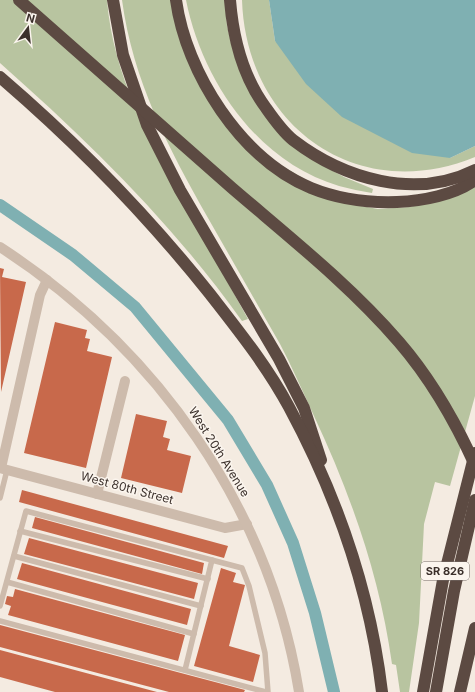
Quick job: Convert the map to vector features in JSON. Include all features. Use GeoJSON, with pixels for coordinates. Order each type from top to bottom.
{"type":"FeatureCollection","features":[{"type":"Feature","properties":{"kind":"highway"},"geometry":{"type":"LineString","coordinates":[[19,0],[332,276],[383,324],[418,365],[461,434],[475,465]]}},
{"type":"Feature","properties":{"kind":"highway"},"geometry":{"type":"LineString","coordinates":[[113,0],[123,56],[146,125],[180,190],[279,359],[310,422],[330,492],[363,588],[374,639],[382,692]]}},
{"type":"Feature","properties":{"kind":"highway"},"geometry":{"type":"LineString","coordinates":[[176,0],[179,21],[192,60],[215,102],[242,137],[278,170],[310,188],[345,198],[376,202],[408,201],[440,195],[468,185],[475,180]]}},
{"type":"Feature","properties":{"kind":"highway"},"geometry":{"type":"LineString","coordinates":[[230,0],[235,39],[245,71],[265,107],[292,139],[322,160],[354,174],[380,182],[410,185],[436,183],[461,177],[475,170]]}},
{"type":"Feature","properties":{"kind":"highway"},"geometry":{"type":"LineString","coordinates":[[0,77],[44,114],[108,177],[180,256],[248,343],[288,406],[330,492]]}},
{"type":"Feature","properties":{"kind":"highway","name":"SR 826"},"geometry":{"type":"LineString","coordinates":[[423,692],[443,580],[475,452]]}},
{"type":"Feature","properties":{"kind":"highway"},"geometry":{"type":"LineString","coordinates":[[436,692],[454,591],[475,500]]}},
{"type":"Feature","properties":{"kind":"highway"},"geometry":{"type":"LineString","coordinates":[[460,692],[475,628]]}},
{"type":"Feature","properties":{"kind":"street","name":"West 20th Avenue"},"geometry":{"type":"LineString","coordinates":[[0,247],[73,300],[112,335],[161,388],[206,450],[247,524],[268,576],[282,618],[299,692]]}},
{"type":"Feature","properties":{"kind":"street"},"geometry":{"type":"LineString","coordinates":[[3,468],[40,295],[47,280]]}},
{"type":"Feature","properties":{"kind":"street"},"geometry":{"type":"LineString","coordinates":[[97,494],[124,381]]}},
{"type":"Feature","properties":{"kind":"street","name":"West 80th Street"},"geometry":{"type":"LineString","coordinates":[[3,468],[225,528],[247,524]]}},
{"type":"Feature","properties":{"kind":"lane"},"geometry":{"type":"LineString","coordinates":[[0,498],[3,468]]}},
{"type":"Feature","properties":{"kind":"lane"},"geometry":{"type":"LineString","coordinates":[[0,606],[26,511],[242,568],[249,586],[265,653],[267,692],[0,621]]}},
{"type":"Feature","properties":{"kind":"lane"},"geometry":{"type":"LineString","coordinates":[[20,531],[208,579]]}},
{"type":"Feature","properties":{"kind":"lane"},"geometry":{"type":"LineString","coordinates":[[14,556],[201,606]]}},
{"type":"Feature","properties":{"kind":"lane"},"geometry":{"type":"LineString","coordinates":[[185,670],[212,560]]}},
{"type":"Feature","properties":{"kind":"lane"},"geometry":{"type":"LineString","coordinates":[[6,582],[194,634]]}},
{"type":"Feature","properties":{"kind":"green space"},"geometry":{"type":"Polygon","coordinates":[[[0,0],[107,0],[117,55],[125,81],[146,131],[158,156],[248,319],[242,321],[188,251],[128,185],[65,123],[0,63],[0,0]]]}},
{"type":"Feature","properties":{"kind":"green space"},"geometry":{"type":"Polygon","coordinates":[[[122,0],[172,0],[174,14],[240,141],[345,203],[378,209],[410,207],[475,186],[475,396],[450,486],[435,482],[424,524],[419,623],[409,692],[400,692],[396,665],[392,664],[387,632],[372,568],[352,506],[340,476],[306,398],[280,344],[193,192],[154,113],[134,58],[122,0]]]}},
{"type":"Feature","properties":{"kind":"green space"},"geometry":{"type":"Polygon","coordinates":[[[186,0],[225,0],[227,26],[233,50],[248,86],[317,162],[344,177],[373,189],[372,193],[339,186],[310,174],[283,158],[259,138],[238,114],[220,88],[205,59],[194,30],[186,0]]]}},
{"type":"Feature","properties":{"kind":"green space"},"geometry":{"type":"Polygon","coordinates":[[[242,0],[269,0],[275,41],[450,158],[475,146],[475,157],[431,169],[389,171],[350,162],[315,144],[286,118],[263,84],[248,45],[242,0]]]}},
{"type":"Feature","properties":{"kind":"water"},"geometry":{"type":"Polygon","coordinates":[[[269,0],[475,0],[475,146],[450,158],[412,153],[342,117],[306,84],[275,41],[269,0]]]}},
{"type":"Feature","properties":{"kind":"building"},"geometry":{"type":"Polygon","coordinates":[[[0,268],[4,269],[2,277],[26,282],[1,392],[0,268]]]}},
{"type":"Feature","properties":{"kind":"building"},"geometry":{"type":"Polygon","coordinates":[[[55,322],[87,330],[85,338],[90,339],[87,351],[112,357],[86,468],[24,453],[55,322]]]}},
{"type":"Feature","properties":{"kind":"building"},"geometry":{"type":"Polygon","coordinates":[[[136,414],[167,421],[163,437],[170,439],[167,450],[191,456],[182,493],[121,478],[136,414]]]}},
{"type":"Feature","properties":{"kind":"building"},"geometry":{"type":"Polygon","coordinates":[[[22,490],[228,546],[224,558],[19,502],[22,490]]]}},
{"type":"Feature","properties":{"kind":"building"},"geometry":{"type":"Polygon","coordinates":[[[35,517],[204,563],[202,574],[32,528],[35,517]]]}},
{"type":"Feature","properties":{"kind":"building"},"geometry":{"type":"Polygon","coordinates":[[[29,538],[198,583],[194,599],[24,554],[29,538]]]}},
{"type":"Feature","properties":{"kind":"building"},"geometry":{"type":"Polygon","coordinates":[[[22,563],[191,609],[187,625],[17,579],[22,563]]]}},
{"type":"Feature","properties":{"kind":"building"},"geometry":{"type":"Polygon","coordinates":[[[221,568],[236,573],[233,582],[245,585],[229,646],[260,655],[253,682],[194,666],[221,568]]]}},
{"type":"Feature","properties":{"kind":"building"},"geometry":{"type":"Polygon","coordinates":[[[15,589],[185,635],[178,661],[8,615],[11,606],[5,604],[7,596],[13,597],[15,589]]]}},
{"type":"Feature","properties":{"kind":"building"},"geometry":{"type":"Polygon","coordinates":[[[0,625],[245,690],[244,692],[169,692],[0,647],[0,625]]]}},
{"type":"Feature","properties":{"kind":"building"},"geometry":{"type":"Polygon","coordinates":[[[0,650],[157,692],[55,692],[0,677],[0,650]]]}},
{"type":"Feature","properties":{"kind":"waterway"},"geometry":{"type":"LineString","coordinates":[[0,205],[73,255],[135,307],[228,420],[267,485],[293,543],[315,613],[334,692]]}}]}
